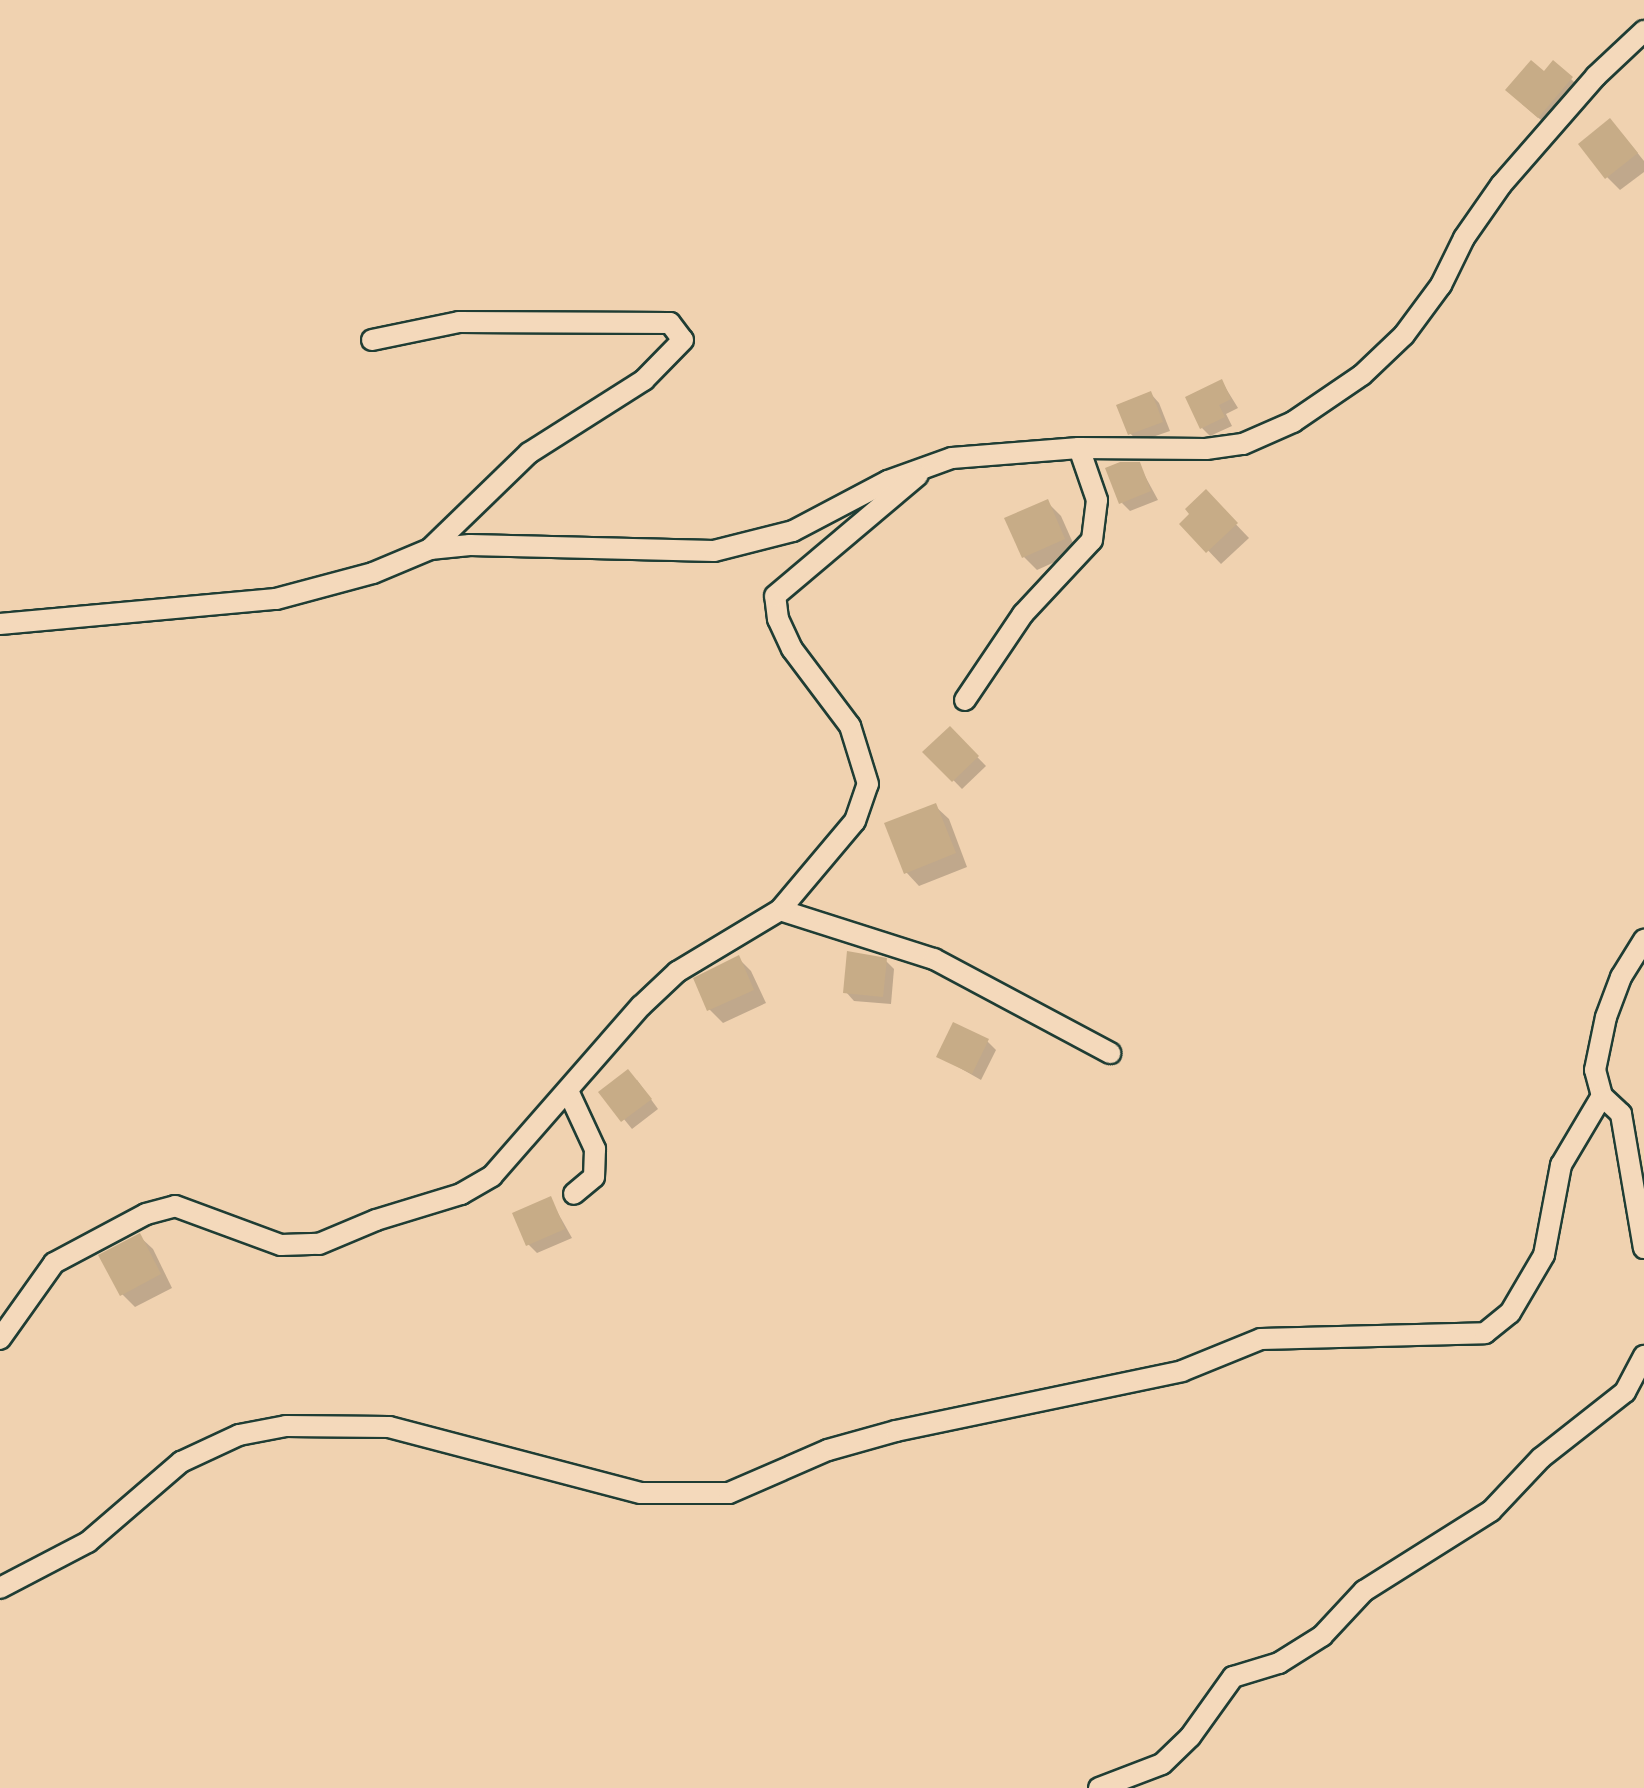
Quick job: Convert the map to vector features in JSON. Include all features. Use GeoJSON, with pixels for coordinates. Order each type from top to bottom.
{"type":"FeatureCollection","features":[{"type":"Feature","properties":{"kind":"street"},"geometry":{"type":"LineString","coordinates":[[0,624],[276,599],[373,573],[430,549],[511,543],[662,553],[714,551],[793,530],[888,482],[952,458],[1079,448],[1206,449],[1243,444],[1293,422],[1362,375],[1404,334],[1441,286],[1480,212],[1538,138],[1644,30]]}},
{"type":"Feature","properties":{"kind":"street"},"geometry":{"type":"LineString","coordinates":[[372,340],[459,322],[670,323],[683,340],[644,380],[530,453],[430,549]]}},
{"type":"Feature","properties":{"kind":"street"},"geometry":{"type":"LineString","coordinates":[[965,700],[1023,614],[1092,540],[1098,500],[1079,448]]}},
{"type":"Feature","properties":{"kind":"street"},"geometry":{"type":"LineString","coordinates":[[0,1339],[54,1263],[146,1214],[175,1206],[281,1244],[319,1244],[376,1220],[461,1194],[492,1176],[641,1006],[678,972],[780,910],[855,821],[868,784],[850,726],[792,649],[778,619],[775,596],[924,470]]}},
{"type":"Feature","properties":{"kind":"street"},"geometry":{"type":"LineString","coordinates":[[780,910],[934,959],[1110,1053]]}},
{"type":"Feature","properties":{"kind":"street"},"geometry":{"type":"LineString","coordinates":[[1644,940],[1620,978],[1606,1016],[1595,1070],[1602,1096],[1621,1114],[1644,1248]]}},
{"type":"Feature","properties":{"kind":"street"},"geometry":{"type":"LineString","coordinates":[[569,1092],[595,1150],[594,1177],[574,1194]]}},
{"type":"Feature","properties":{"kind":"street"},"geometry":{"type":"LineString","coordinates":[[0,1588],[88,1542],[182,1462],[239,1434],[286,1426],[389,1427],[640,1493],[729,1492],[828,1450],[896,1431],[1182,1371],[1260,1338],[1485,1333],[1510,1313],[1544,1255],[1562,1165],[1587,1114],[1602,1096]]}},
{"type":"Feature","properties":{"kind":"street"},"geometry":{"type":"LineString","coordinates":[[1100,1788],[1162,1764],[1190,1738],[1233,1677],[1280,1664],[1322,1636],[1364,1591],[1491,1512],[1541,1458],[1625,1392],[1644,1356]]}},
{"type":"Feature","properties":{"kind":"building"},"geometry":{"type":"Polygon","coordinates":[[[1531,60],[1544,71],[1553,60],[1573,77],[1538,118],[1505,90],[1531,60]]]}},
{"type":"Feature","properties":{"kind":"building"},"geometry":{"type":"Polygon","coordinates":[[[1610,118],[1638,153],[1605,179],[1578,144],[1610,118]]]}},
{"type":"Feature","properties":{"kind":"building"},"geometry":{"type":"Polygon","coordinates":[[[1222,379],[1231,399],[1219,405],[1225,417],[1200,429],[1185,397],[1222,379]]]}},
{"type":"Feature","properties":{"kind":"building"},"geometry":{"type":"Polygon","coordinates":[[[1151,391],[1163,422],[1128,435],[1116,405],[1151,391]]]}},
{"type":"Feature","properties":{"kind":"building"},"geometry":{"type":"Polygon","coordinates":[[[1120,462],[1140,462],[1151,491],[1119,504],[1105,468],[1120,462]]]}},
{"type":"Feature","properties":{"kind":"building"},"geometry":{"type":"Polygon","coordinates":[[[1206,489],[1238,523],[1206,553],[1179,524],[1189,514],[1185,509],[1206,489]]]}},
{"type":"Feature","properties":{"kind":"building"},"geometry":{"type":"Polygon","coordinates":[[[1048,499],[1065,539],[1022,558],[1004,518],[1048,499]]]}},
{"type":"Feature","properties":{"kind":"building"},"geometry":{"type":"Polygon","coordinates":[[[950,726],[979,756],[952,782],[922,752],[950,726]]]}},
{"type":"Feature","properties":{"kind":"building"},"geometry":{"type":"Polygon","coordinates":[[[936,803],[956,853],[904,874],[884,823],[936,803]]]}},
{"type":"Feature","properties":{"kind":"building"},"geometry":{"type":"Polygon","coordinates":[[[847,951],[887,958],[883,997],[843,993],[847,951]]]}},
{"type":"Feature","properties":{"kind":"building"},"geometry":{"type":"Polygon","coordinates":[[[739,955],[754,990],[707,1011],[693,978],[739,955]]]}},
{"type":"Feature","properties":{"kind":"building"},"geometry":{"type":"Polygon","coordinates":[[[953,1022],[989,1039],[972,1074],[936,1057],[953,1022]]]}},
{"type":"Feature","properties":{"kind":"building"},"geometry":{"type":"Polygon","coordinates":[[[628,1069],[652,1099],[621,1122],[598,1092],[628,1069]]]}},
{"type":"Feature","properties":{"kind":"building"},"geometry":{"type":"Polygon","coordinates":[[[551,1196],[565,1229],[526,1246],[512,1213],[551,1196]]]}},
{"type":"Feature","properties":{"kind":"building"},"geometry":{"type":"Polygon","coordinates":[[[140,1233],[161,1274],[120,1296],[98,1255],[140,1233]]]}}]}
